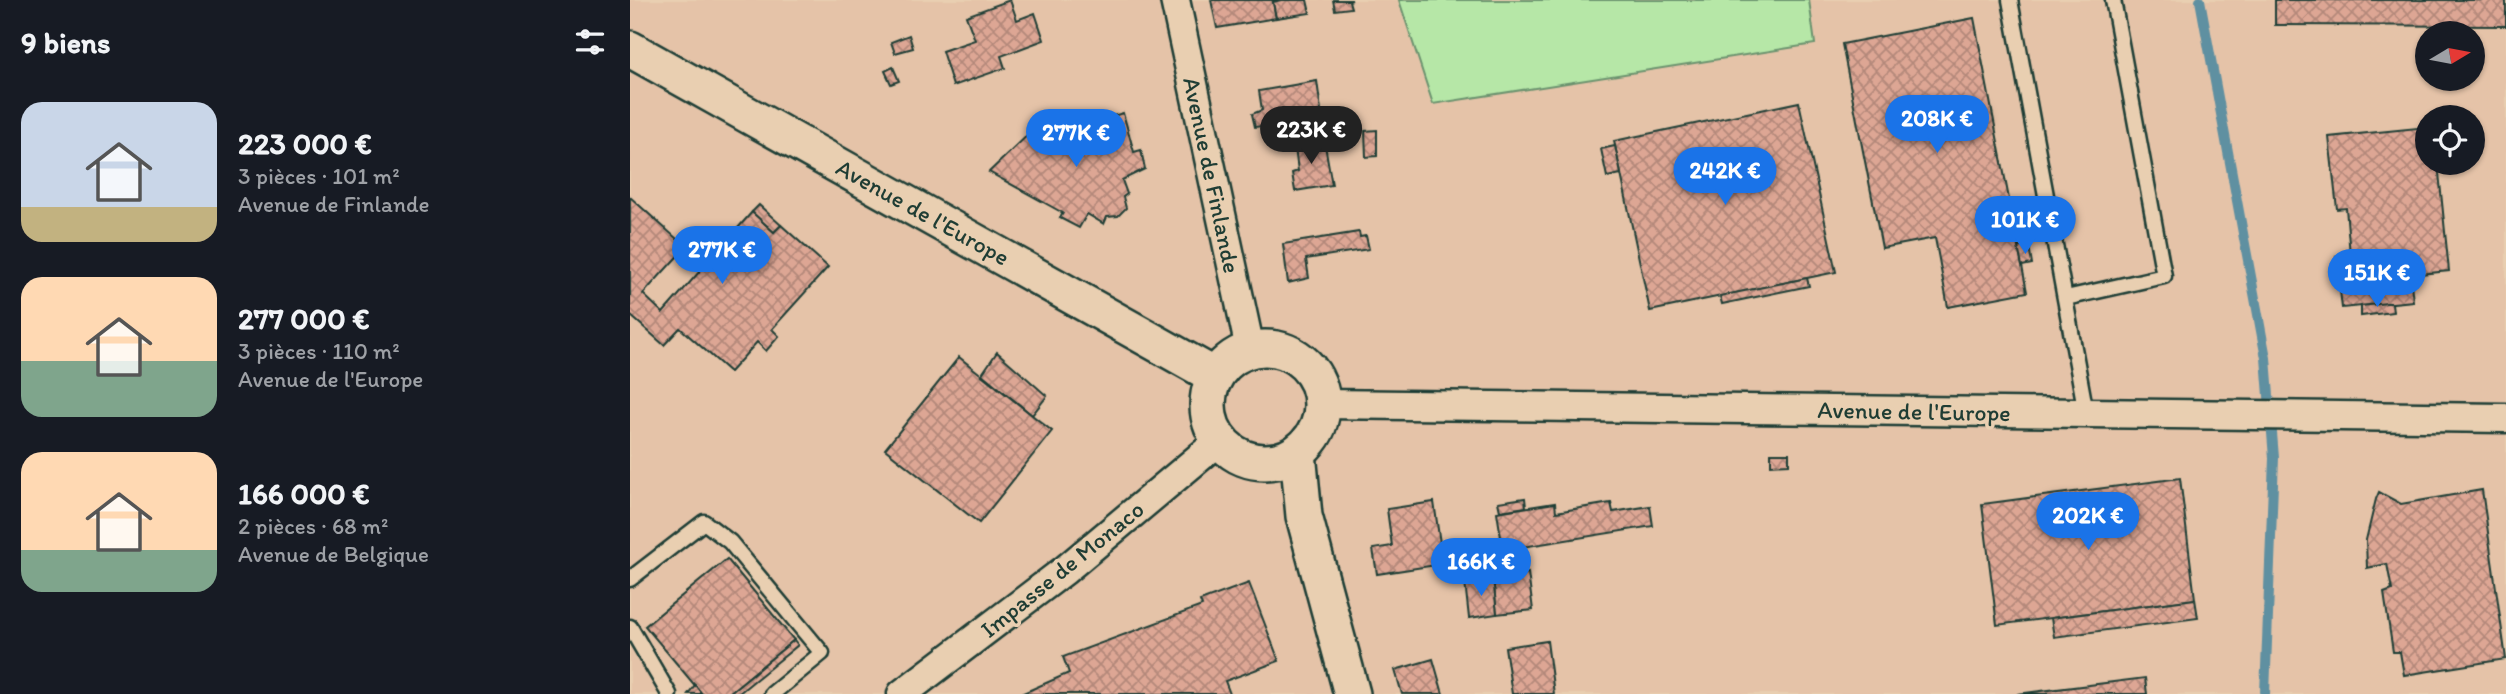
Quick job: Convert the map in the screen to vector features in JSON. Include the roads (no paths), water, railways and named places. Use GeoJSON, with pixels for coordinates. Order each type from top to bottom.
{"type":"FeatureCollection","features":[{"type":"Feature","properties":{"kind":"street","name":"Avenue de Finlande"},"geometry":{"type":"LineString","coordinates":[[1174,0],[1250,349]]}},
{"type":"Feature","properties":{"kind":"street","name":"Avenue de l'Europe"},"geometry":{"type":"LineString","coordinates":[[630,49],[1215,376]]}},
{"type":"Feature","properties":{"kind":"street"},"geometry":{"type":"LineString","coordinates":[[1267,348],[1299,359],[1320,387],[1322,404],[1316,432],[1298,453],[1282,461],[1248,461],[1232,453],[1219,441],[1207,409],[1215,376],[1224,364],[1250,349],[1267,348]]}},
{"type":"Feature","properties":{"kind":"street","name":"Avenue de l'Europe"},"geometry":{"type":"LineString","coordinates":[[1322,404],[2506,418]]}},
{"type":"Feature","properties":{"kind":"street","name":"Impasse de Monaco"},"geometry":{"type":"LineString","coordinates":[[902,694],[1065,570],[1219,441]]}},
{"type":"Feature","properties":{"kind":"street"},"geometry":{"type":"LineString","coordinates":[[1298,453],[1304,516],[1352,694]]}},
{"type":"Feature","properties":{"kind":"lane"},"geometry":{"type":"LineString","coordinates":[[2010,0],[2086,413]]}},
{"type":"Feature","properties":{"kind":"lane"},"geometry":{"type":"LineString","coordinates":[[2066,298],[2164,276],[2113,0]]}},
{"type":"Feature","properties":{"kind":"lane"},"geometry":{"type":"LineString","coordinates":[[630,579],[704,522],[730,542],[822,653],[772,694]]}},
{"type":"Feature","properties":{"kind":"lane"},"geometry":{"type":"LineString","coordinates":[[630,626],[669,694]]}},
{"type":"Feature","properties":{"kind":"waterway"},"geometry":{"type":"LineString","coordinates":[[2200,0],[2266,358],[2274,458],[2265,694]]}}]}
